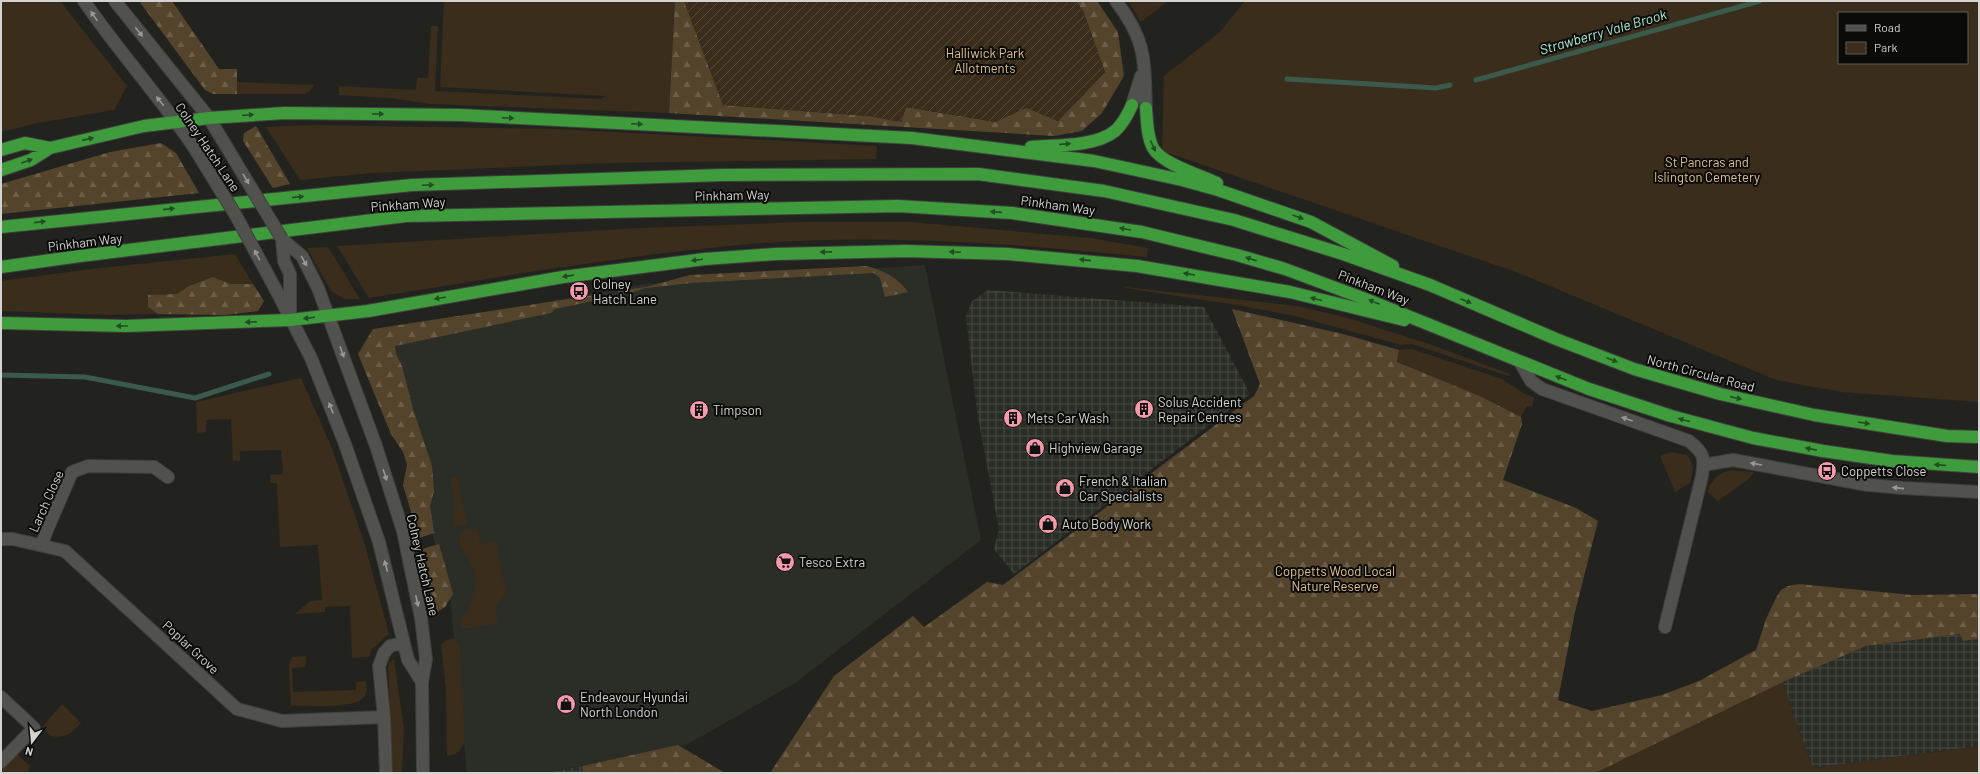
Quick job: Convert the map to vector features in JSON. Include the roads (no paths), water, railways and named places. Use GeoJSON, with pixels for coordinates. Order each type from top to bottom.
{"type":"FeatureCollection","features":[{"type":"Feature","properties":{"kind":"highway"},"geometry":{"type":"LineString","coordinates":[[1012,149],[1096,141],[1114,131],[1125,120],[1132,106]]}},
{"type":"Feature","properties":{"kind":"highway"},"geometry":{"type":"LineString","coordinates":[[1146,108],[1152,146],[1161,156],[1262,204]]}},
{"type":"Feature","properties":{"kind":"highway"},"geometry":{"type":"LineString","coordinates":[[1,170],[31,160],[50,148],[144,126],[209,118],[284,113],[461,115],[912,138],[1012,149],[1094,161],[1146,171],[1218,190],[1311,222],[1430,285]]}},
{"type":"Feature","properties":{"kind":"highway"},"geometry":{"type":"LineString","coordinates":[[1,150],[25,143],[50,148]]}},
{"type":"Feature","properties":{"kind":"highway","name":"Pinkham Way"},"geometry":{"type":"LineString","coordinates":[[1,227],[412,185],[722,175],[978,174],[1104,191],[1234,220],[1343,254],[1430,285]]}},
{"type":"Feature","properties":{"kind":"highway","name":"Pinkham Way"},"geometry":{"type":"LineString","coordinates":[[1,267],[406,216],[898,206],[1012,213],[1076,221],[1185,241],[1300,274],[1449,332]]}},
{"type":"Feature","properties":{"kind":"highway"},"geometry":{"type":"LineString","coordinates":[[1,325],[126,326],[290,320],[328,316],[599,272],[705,259],[775,254],[954,252],[1008,254],[1137,266],[1290,292],[1449,332],[1589,389],[1670,416],[1753,438],[1823,451],[1892,461],[1979,467]]}},
{"type":"Feature","properties":{"kind":"highway","name":"North Circular Road"},"geometry":{"type":"LineString","coordinates":[[1430,285],[1556,339],[1634,369],[1720,394],[1814,415],[1947,436],[1979,437]]}},
{"type":"Feature","properties":{"kind":"main road","name":"Colney Hatch Lane"},"geometry":{"type":"LineString","coordinates":[[84,1],[159,101],[177,122],[195,149],[235,214],[313,363],[345,444],[379,542],[408,660],[422,682]]}},
{"type":"Feature","properties":{"kind":"main road","name":"Colney Hatch Lane"},"geometry":{"type":"LineString","coordinates":[[115,1],[209,118],[282,240],[302,256],[318,288],[376,446],[403,531],[421,618],[426,659],[422,682],[424,773]]}},
{"type":"Feature","properties":{"kind":"main road"},"geometry":{"type":"LineString","coordinates":[[1116,1],[1138,35],[1142,49],[1146,108]]}},
{"type":"Feature","properties":{"kind":"main road"},"geometry":{"type":"LineString","coordinates":[[1132,106],[1144,64]]}},
{"type":"Feature","properties":{"kind":"main road","name":"Colney Hatch Lane"},"geometry":{"type":"LineString","coordinates":[[282,240],[284,261],[290,274],[290,320]]}},
{"type":"Feature","properties":{"kind":"main road"},"geometry":{"type":"LineString","coordinates":[[1520,362],[1531,381],[1542,389],[1689,441],[1700,450],[1704,465],[1665,627]]}},
{"type":"Feature","properties":{"kind":"main road"},"geometry":{"type":"LineString","coordinates":[[1704,465],[1733,460],[1868,484],[1902,488],[1979,492]]}},
{"type":"Feature","properties":{"kind":"main road","name":"Larch Close"},"geometry":{"type":"LineString","coordinates":[[42,544],[46,530],[72,472],[88,466],[154,467],[168,478]]}},
{"type":"Feature","properties":{"kind":"main road","name":"Poplar Grove"},"geometry":{"type":"LineString","coordinates":[[1,539],[13,539],[65,550],[237,709],[282,721],[384,717]]}},
{"type":"Feature","properties":{"kind":"main road"},"geometry":{"type":"LineString","coordinates":[[386,773],[384,717],[379,666],[384,653],[390,646],[403,643]]}},
{"type":"Feature","properties":{"kind":"main road"},"geometry":{"type":"LineString","coordinates":[[1,697],[34,728],[1,762]]}},
{"type":"Feature","properties":{"kind":"waterway","name":"Strawberry Vale Brook"},"geometry":{"type":"LineString","coordinates":[[1476,80],[1760,1]]}},
{"type":"Feature","properties":{"kind":"waterway","name":"Strawberry Vale Brook"},"geometry":{"type":"LineString","coordinates":[[1287,79],[1436,88],[1450,85]]}},
{"type":"Feature","properties":{"kind":"waterway"},"geometry":{"type":"LineString","coordinates":[[1,375],[85,377],[195,398],[269,374]]}},
{"type":"Feature","properties":{"kind":"place","name":"Colney Hatch Lane"},"geometry":{"type":"Point","coordinates":[579,291]}},
{"type":"Feature","properties":{"kind":"place","name":"Solus Accident Repair Centres"},"geometry":{"type":"Point","coordinates":[1144,409]}},
{"type":"Feature","properties":{"kind":"place","name":"Timpson"},"geometry":{"type":"Point","coordinates":[699,410]}},
{"type":"Feature","properties":{"kind":"place","name":"Mets Car Wash"},"geometry":{"type":"Point","coordinates":[1013,418]}},
{"type":"Feature","properties":{"kind":"place","name":"Highview Garage"},"geometry":{"type":"Point","coordinates":[1035,448]}},
{"type":"Feature","properties":{"kind":"place","name":"Coppetts Close"},"geometry":{"type":"Point","coordinates":[1827,471]}},
{"type":"Feature","properties":{"kind":"place","name":"French & Italian Car Specialists"},"geometry":{"type":"Point","coordinates":[1065,488]}},
{"type":"Feature","properties":{"kind":"place","name":"Auto Body Work"},"geometry":{"type":"Point","coordinates":[1048,524]}},
{"type":"Feature","properties":{"kind":"place","name":"Tesco Extra"},"geometry":{"type":"Point","coordinates":[785,562]}},
{"type":"Feature","properties":{"kind":"place","name":"Endeavour Hyundai North London"},"geometry":{"type":"Point","coordinates":[566,704]}},
{"type":"Feature","properties":{"kind":"park label","name":"Halliwick Park Allotments"},"geometry":{"type":"Point","coordinates":[985,60]}},
{"type":"Feature","properties":{"kind":"park label","name":"St Pancras and Islington Cemetery"},"geometry":{"type":"Point","coordinates":[1707,170]}},
{"type":"Feature","properties":{"kind":"park label","name":"Coppetts Wood Local Nature Reserve"},"geometry":{"type":"Point","coordinates":[1335,578]}}]}
